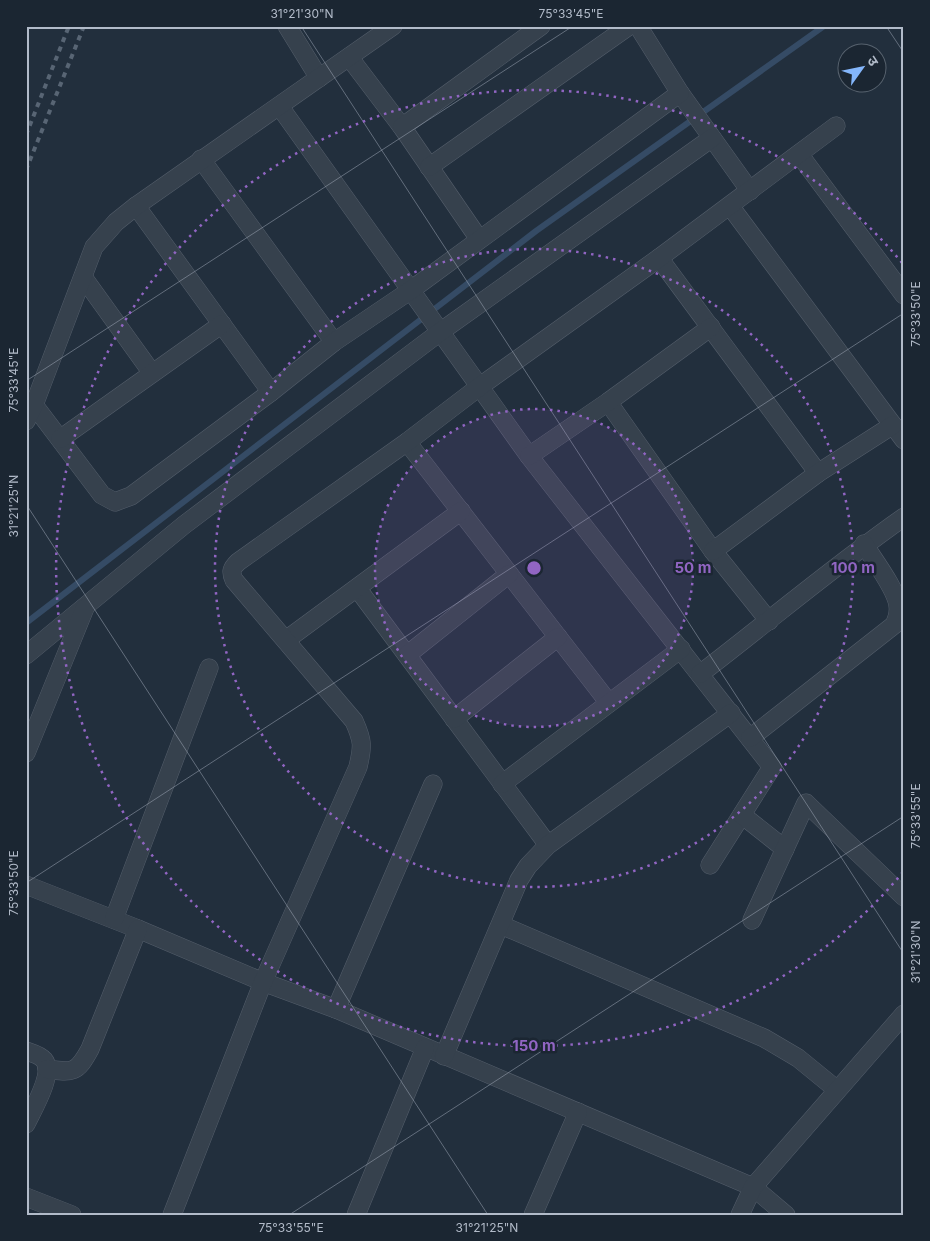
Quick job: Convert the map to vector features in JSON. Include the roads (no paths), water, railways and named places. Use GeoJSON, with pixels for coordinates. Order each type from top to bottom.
{"type":"FeatureCollection","features":[{"type":"Feature","properties":{"kind":"street"},"geometry":{"type":"LineString","coordinates":[[287,26],[319,78]]}},
{"type":"Feature","properties":{"kind":"street"},"geometry":{"type":"LineString","coordinates":[[394,26],[136,206],[116,222],[94,247],[30,413],[60,439],[102,494],[115,502],[130,496],[271,392],[334,342],[414,295],[479,239],[684,98]]}},
{"type":"Feature","properties":{"kind":"street"},"geometry":{"type":"LineString","coordinates":[[402,127],[541,26]]}},
{"type":"Feature","properties":{"kind":"street"},"geometry":{"type":"LineString","coordinates":[[429,167],[629,26]]}},
{"type":"Feature","properties":{"kind":"street"},"geometry":{"type":"LineString","coordinates":[[638,26],[684,98],[750,191]]}},
{"type":"Feature","properties":{"kind":"street"},"geometry":{"type":"LineString","coordinates":[[350,58],[402,127],[479,239]]}},
{"type":"Feature","properties":{"kind":"street"},"geometry":{"type":"LineString","coordinates":[[280,107],[529,456],[681,648],[772,767],[710,865]]}},
{"type":"Feature","properties":{"kind":"street"},"geometry":{"type":"LineString","coordinates":[[172,1215],[263,982],[358,767],[362,750],[361,737],[354,721],[234,580],[231,574],[232,568],[659,258],[836,126]]}},
{"type":"Feature","properties":{"kind":"street"},"geometry":{"type":"LineString","coordinates":[[26,655],[184,525],[438,329],[710,135]]}},
{"type":"Feature","properties":{"kind":"street"},"geometry":{"type":"LineString","coordinates":[[799,154],[904,295]]}},
{"type":"Feature","properties":{"kind":"street"},"geometry":{"type":"LineString","coordinates":[[201,159],[334,342]]}},
{"type":"Feature","properties":{"kind":"street"},"geometry":{"type":"LineString","coordinates":[[136,206],[271,392]]}},
{"type":"Feature","properties":{"kind":"street"},"geometry":{"type":"LineString","coordinates":[[730,206],[904,440]]}},
{"type":"Feature","properties":{"kind":"street"},"geometry":{"type":"LineString","coordinates":[[659,258],[818,473]]}},
{"type":"Feature","properties":{"kind":"street"},"geometry":{"type":"LineString","coordinates":[[83,277],[152,373]]}},
{"type":"Feature","properties":{"kind":"street"},"geometry":{"type":"LineString","coordinates":[[60,439],[222,324]]}},
{"type":"Feature","properties":{"kind":"street"},"geometry":{"type":"LineString","coordinates":[[529,456],[608,402],[711,327]]}},
{"type":"Feature","properties":{"kind":"street"},"geometry":{"type":"LineString","coordinates":[[608,402],[714,550],[769,621]]}},
{"type":"Feature","properties":{"kind":"street"},"geometry":{"type":"LineString","coordinates":[[714,550],[818,473],[893,425]]}},
{"type":"Feature","properties":{"kind":"street"},"geometry":{"type":"LineString","coordinates":[[407,442],[609,703]]}},
{"type":"Feature","properties":{"kind":"street"},"geometry":{"type":"LineString","coordinates":[[286,640],[460,511]]}},
{"type":"Feature","properties":{"kind":"street"},"geometry":{"type":"LineString","coordinates":[[700,674],[864,544],[904,517]]}},
{"type":"Feature","properties":{"kind":"street"},"geometry":{"type":"LineString","coordinates":[[750,738],[894,625],[898,617],[898,606],[894,593],[864,544]]}},
{"type":"Feature","properties":{"kind":"street"},"geometry":{"type":"LineString","coordinates":[[406,655],[509,574]]}},
{"type":"Feature","properties":{"kind":"street"},"geometry":{"type":"LineString","coordinates":[[357,588],[548,845]]}},
{"type":"Feature","properties":{"kind":"street"},"geometry":{"type":"LineString","coordinates":[[26,753],[86,606]]}},
{"type":"Feature","properties":{"kind":"street"},"geometry":{"type":"LineString","coordinates":[[454,719],[558,638]]}},
{"type":"Feature","properties":{"kind":"street"},"geometry":{"type":"LineString","coordinates":[[502,784],[681,648]]}},
{"type":"Feature","properties":{"kind":"street"},"geometry":{"type":"LineString","coordinates":[[114,919],[209,668]]}},
{"type":"Feature","properties":{"kind":"street"},"geometry":{"type":"LineString","coordinates":[[444,1056],[519,880],[528,866],[548,845],[731,713]]}},
{"type":"Feature","properties":{"kind":"street"},"geometry":{"type":"LineString","coordinates":[[336,1009],[433,784]]}},
{"type":"Feature","properties":{"kind":"street"},"geometry":{"type":"LineString","coordinates":[[752,920],[806,803],[904,897]]}},
{"type":"Feature","properties":{"kind":"street"},"geometry":{"type":"LineString","coordinates":[[742,815],[785,849]]}},
{"type":"Feature","properties":{"kind":"street"},"geometry":{"type":"LineString","coordinates":[[26,885],[114,919],[263,982],[336,1009],[752,1187],[786,1215]]}},
{"type":"Feature","properties":{"kind":"street"},"geometry":{"type":"LineString","coordinates":[[501,925],[764,1038],[798,1058],[836,1090]]}},
{"type":"Feature","properties":{"kind":"street"},"geometry":{"type":"LineString","coordinates":[[47,1069],[73,1071],[84,1061],[138,929]]}},
{"type":"Feature","properties":{"kind":"street"},"geometry":{"type":"LineString","coordinates":[[740,1215],[752,1187],[904,1014]]}},
{"type":"Feature","properties":{"kind":"street"},"geometry":{"type":"LineString","coordinates":[[356,1215],[425,1048]]}},
{"type":"Feature","properties":{"kind":"street"},"geometry":{"type":"LineString","coordinates":[[26,1051],[38,1055],[45,1062],[47,1069],[47,1079],[26,1124]]}},
{"type":"Feature","properties":{"kind":"street"},"geometry":{"type":"LineString","coordinates":[[533,1215],[578,1112]]}},
{"type":"Feature","properties":{"kind":"street"},"geometry":{"type":"LineString","coordinates":[[26,1197],[72,1215]]}},
{"type":"Feature","properties":{"kind":"waterway"},"geometry":{"type":"LineString","coordinates":[[26,623],[536,231],[824,26]]}},
{"type":"Feature","properties":{"kind":"railway"},"geometry":{"type":"LineString","coordinates":[[26,135],[69,26]]}},
{"type":"Feature","properties":{"kind":"railway"},"geometry":{"type":"LineString","coordinates":[[26,170],[84,26]]}}]}
